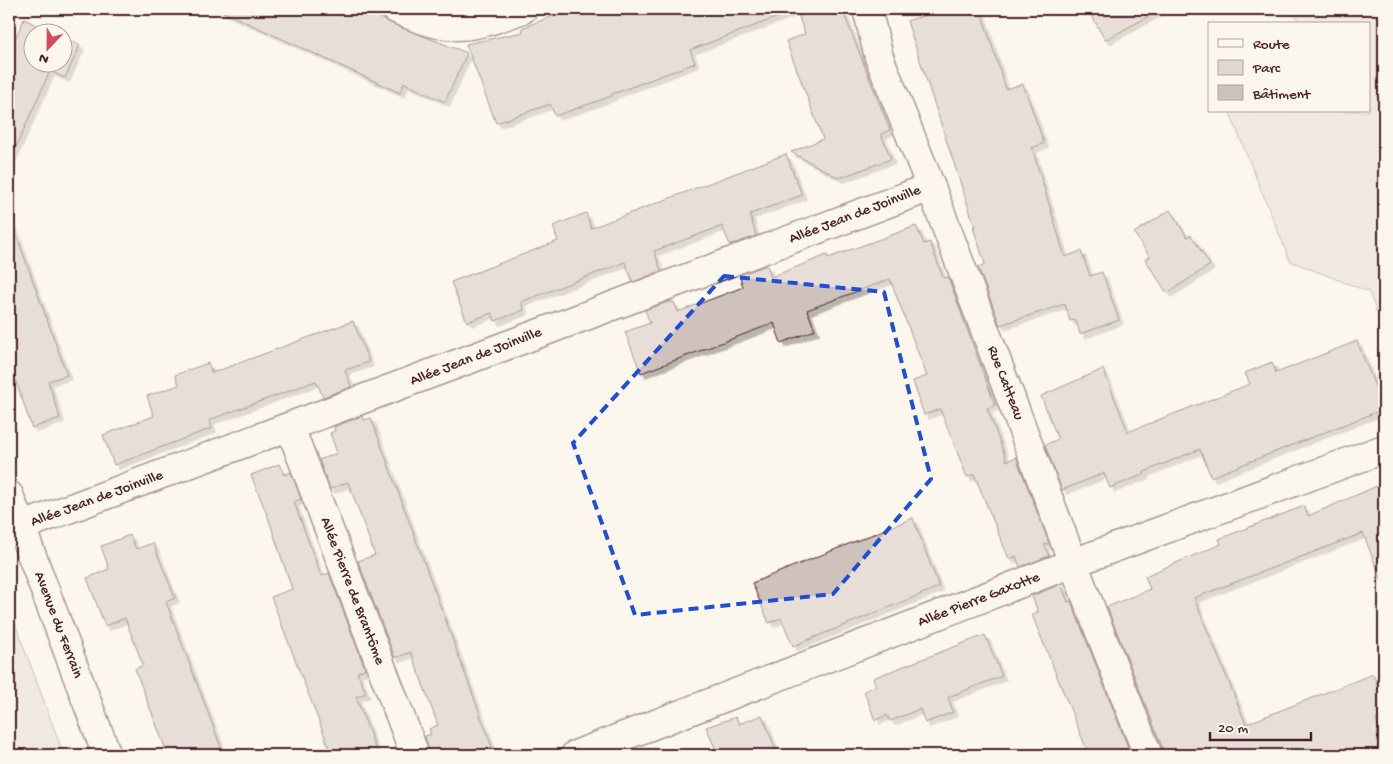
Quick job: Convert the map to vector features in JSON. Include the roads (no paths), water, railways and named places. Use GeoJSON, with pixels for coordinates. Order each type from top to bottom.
{"type":"FeatureCollection","features":[{"type":"Feature","properties":{"kind":"street"},"geometry":{"type":"LineString","coordinates":[[396,9],[431,22],[450,26],[468,26],[485,23],[523,9]]}},
{"type":"Feature","properties":{"kind":"street","name":"Rue Catteau"},"geometry":{"type":"LineString","coordinates":[[867,9],[879,57],[931,187],[1148,755]]}},
{"type":"Feature","properties":{"kind":"street","name":"Allée Jean de Joinville"},"geometry":{"type":"LineString","coordinates":[[20,527],[290,428],[931,187]]}},
{"type":"Feature","properties":{"kind":"street","name":"Allée Pierre de Brantôme"},"geometry":{"type":"LineString","coordinates":[[290,428],[415,755]]}},
{"type":"Feature","properties":{"kind":"street","name":"Allée Pierre Gaxotte"},"geometry":{"type":"LineString","coordinates":[[575,755],[1074,563],[1384,450]]}},
{"type":"Feature","properties":{"kind":"street","name":"Avenue du Ferrain"},"geometry":{"type":"LineString","coordinates":[[9,496],[107,755]]}}]}
